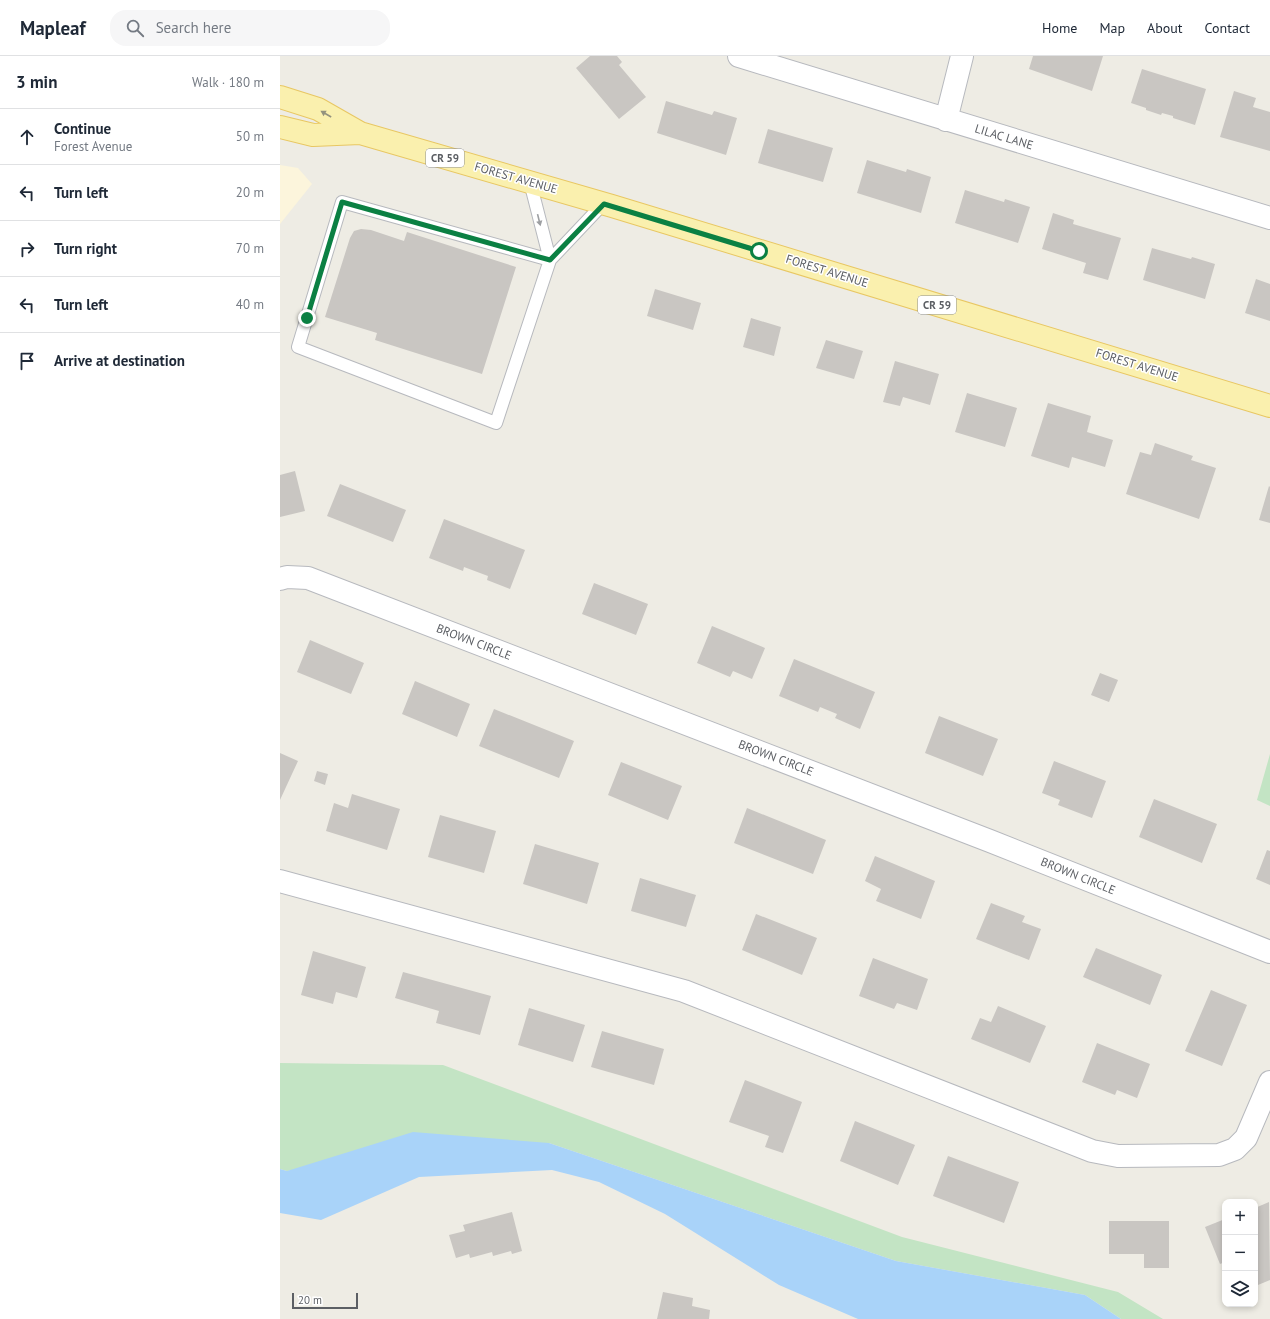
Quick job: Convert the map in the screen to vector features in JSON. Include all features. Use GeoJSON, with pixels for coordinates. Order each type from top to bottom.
{"type":"FeatureCollection","features":[{"type":"Feature","properties":{"kind":"main road","name":"FOREST AVENUE"},"geometry":{"type":"LineString","coordinates":[[280,97],[318,109],[360,133],[604,204],[1270,406]]}},
{"type":"Feature","properties":{"kind":"main road","name":"FOREST AVENUE"},"geometry":{"type":"LineString","coordinates":[[280,127],[313,135],[360,133]]}},
{"type":"Feature","properties":{"kind":"street","name":"LILAC LANE"},"geometry":{"type":"LineString","coordinates":[[739,56],[1270,218]]}},
{"type":"Feature","properties":{"kind":"street"},"geometry":{"type":"LineString","coordinates":[[946,120],[962,56]]}},
{"type":"Feature","properties":{"kind":"street","name":"BROWN CIRCLE"},"geometry":{"type":"LineString","coordinates":[[280,579],[287,577],[308,578],[990,841],[1270,952]]}},
{"type":"Feature","properties":{"kind":"street"},"geometry":{"type":"LineString","coordinates":[[280,881],[684,991],[1092,1151],[1118,1156],[1219,1155],[1235,1149],[1246,1138],[1270,1082]]}},
{"type":"Feature","properties":{"kind":"lane"},"geometry":{"type":"LineString","coordinates":[[530,182],[550,260]]}},
{"type":"Feature","properties":{"kind":"lane"},"geometry":{"type":"LineString","coordinates":[[550,260],[342,202],[298,347],[496,423],[550,260],[604,204]]}},
{"type":"Feature","properties":{"kind":"shaded area"},"geometry":{"type":"Polygon","coordinates":[[[280,165],[298,168],[312,184],[280,224],[280,165]]]}},
{"type":"Feature","properties":{"kind":"green space"},"geometry":{"type":"Polygon","coordinates":[[[1270,754],[1270,806],[1257,800],[1270,754]]]}},
{"type":"Feature","properties":{"kind":"green space"},"geometry":{"type":"Polygon","coordinates":[[[280,1063],[443,1065],[902,1237],[1118,1292],[1163,1319],[1121,1319],[1085,1295],[896,1261],[549,1143],[287,1171],[280,1169],[280,1063]]]}},
{"type":"Feature","properties":{"kind":"water"},"geometry":{"type":"Polygon","coordinates":[[[413,1132],[549,1143],[896,1261],[1085,1295],[1121,1319],[858,1319],[779,1285],[665,1214],[599,1182],[552,1170],[419,1177],[321,1220],[280,1213],[280,1169],[287,1171],[413,1132]]]}},
{"type":"Feature","properties":{"kind":"building"},"geometry":{"type":"Polygon","coordinates":[[[590,56],[617,56],[622,62],[619,65],[646,97],[619,119],[576,68],[590,56]]]}},
{"type":"Feature","properties":{"kind":"building"},"geometry":{"type":"Polygon","coordinates":[[[1033,56],[1103,56],[1092,91],[1029,69],[1033,56]]]}},
{"type":"Feature","properties":{"kind":"building"},"geometry":{"type":"Polygon","coordinates":[[[1142,69],[1206,89],[1195,125],[1173,118],[1173,116],[1162,113],[1161,115],[1146,110],[1146,108],[1131,103],[1142,69]]]}},
{"type":"Feature","properties":{"kind":"building"},"geometry":{"type":"Polygon","coordinates":[[[1234,91],[1256,98],[1253,107],[1270,112],[1270,151],[1220,137],[1234,91]]]}},
{"type":"Feature","properties":{"kind":"building"},"geometry":{"type":"Polygon","coordinates":[[[666,101],[712,115],[714,111],[737,118],[726,155],[657,133],[666,101]]]}},
{"type":"Feature","properties":{"kind":"building"},"geometry":{"type":"Polygon","coordinates":[[[768,129],[833,148],[823,182],[758,163],[768,129]]]}},
{"type":"Feature","properties":{"kind":"building"},"geometry":{"type":"Polygon","coordinates":[[[867,160],[906,172],[907,169],[931,177],[921,213],[857,193],[867,160]]]}},
{"type":"Feature","properties":{"kind":"building"},"geometry":{"type":"Polygon","coordinates":[[[965,190],[1004,202],[1005,199],[1030,207],[1018,243],[955,223],[965,190]]]}},
{"type":"Feature","properties":{"kind":"building"},"geometry":{"type":"Polygon","coordinates":[[[1053,213],[1074,220],[1073,224],[1121,238],[1108,280],[1083,273],[1086,263],[1042,249],[1053,213]]]}},
{"type":"Feature","properties":{"kind":"building"},"geometry":{"type":"Polygon","coordinates":[[[361,229],[371,230],[404,241],[407,232],[516,267],[482,374],[375,340],[377,333],[325,317],[350,238],[354,231],[361,229]]]}},
{"type":"Feature","properties":{"kind":"building"},"geometry":{"type":"Polygon","coordinates":[[[1152,248],[1215,264],[1205,299],[1143,280],[1152,248]]]}},
{"type":"Feature","properties":{"kind":"building"},"geometry":{"type":"Polygon","coordinates":[[[1256,279],[1270,284],[1270,321],[1245,313],[1256,279]]]}},
{"type":"Feature","properties":{"kind":"building"},"geometry":{"type":"Polygon","coordinates":[[[655,289],[701,303],[693,330],[647,316],[655,289]]]}},
{"type":"Feature","properties":{"kind":"building"},"geometry":{"type":"Polygon","coordinates":[[[751,318],[781,327],[774,356],[743,347],[751,318]]]}},
{"type":"Feature","properties":{"kind":"building"},"geometry":{"type":"Polygon","coordinates":[[[826,340],[863,351],[854,379],[816,368],[826,340]]]}},
{"type":"Feature","properties":{"kind":"building"},"geometry":{"type":"Polygon","coordinates":[[[895,361],[939,374],[930,405],[903,397],[900,406],[883,402],[895,361]]]}},
{"type":"Feature","properties":{"kind":"building"},"geometry":{"type":"Polygon","coordinates":[[[967,393],[1017,408],[1005,447],[955,432],[967,393]]]}},
{"type":"Feature","properties":{"kind":"building"},"geometry":{"type":"Polygon","coordinates":[[[1048,403],[1091,416],[1087,432],[1113,440],[1105,467],[1072,457],[1069,468],[1031,456],[1048,403]]]}},
{"type":"Feature","properties":{"kind":"building"},"geometry":{"type":"Polygon","coordinates":[[[1155,443],[1193,456],[1191,460],[1216,468],[1199,519],[1126,494],[1140,452],[1151,455],[1155,443]]]}},
{"type":"Feature","properties":{"kind":"building"},"geometry":{"type":"Polygon","coordinates":[[[295,471],[305,511],[280,517],[280,475],[295,471]]]}},
{"type":"Feature","properties":{"kind":"building"},"geometry":{"type":"Polygon","coordinates":[[[340,484],[406,510],[393,542],[327,516],[340,484]]]}},
{"type":"Feature","properties":{"kind":"building"},"geometry":{"type":"Polygon","coordinates":[[[1269,486],[1270,487],[1270,523],[1259,520],[1269,486]]]}},
{"type":"Feature","properties":{"kind":"building"},"geometry":{"type":"Polygon","coordinates":[[[444,519],[525,550],[510,589],[487,580],[488,576],[464,567],[463,571],[429,558],[444,519]]]}},
{"type":"Feature","properties":{"kind":"building"},"geometry":{"type":"Polygon","coordinates":[[[594,583],[648,604],[636,635],[582,614],[594,583]]]}},
{"type":"Feature","properties":{"kind":"building"},"geometry":{"type":"Polygon","coordinates":[[[712,626],[765,648],[752,679],[733,671],[730,677],[697,663],[712,626]]]}},
{"type":"Feature","properties":{"kind":"building"},"geometry":{"type":"Polygon","coordinates":[[[310,640],[364,663],[351,694],[297,672],[310,640]]]}},
{"type":"Feature","properties":{"kind":"building"},"geometry":{"type":"Polygon","coordinates":[[[794,659],[875,692],[860,729],[835,718],[837,714],[820,707],[818,712],[779,696],[794,659]]]}},
{"type":"Feature","properties":{"kind":"building"},"geometry":{"type":"Polygon","coordinates":[[[1100,673],[1118,680],[1109,702],[1091,695],[1100,673]]]}},
{"type":"Feature","properties":{"kind":"building"},"geometry":{"type":"Polygon","coordinates":[[[415,681],[470,704],[457,737],[402,714],[415,681]]]}},
{"type":"Feature","properties":{"kind":"building"},"geometry":{"type":"Polygon","coordinates":[[[494,709],[574,741],[559,778],[479,746],[494,709]]]}},
{"type":"Feature","properties":{"kind":"building"},"geometry":{"type":"Polygon","coordinates":[[[939,716],[998,739],[983,776],[925,753],[939,716]]]}},
{"type":"Feature","properties":{"kind":"building"},"geometry":{"type":"Polygon","coordinates":[[[280,753],[298,761],[280,800],[280,753]]]}},
{"type":"Feature","properties":{"kind":"building"},"geometry":{"type":"Polygon","coordinates":[[[1054,761],[1106,781],[1092,818],[1058,805],[1060,800],[1042,793],[1054,761]]]}},
{"type":"Feature","properties":{"kind":"building"},"geometry":{"type":"Polygon","coordinates":[[[621,762],[682,786],[668,820],[608,795],[621,762]]]}},
{"type":"Feature","properties":{"kind":"building"},"geometry":{"type":"Polygon","coordinates":[[[317,771],[328,774],[325,785],[314,781],[317,771]]]}},
{"type":"Feature","properties":{"kind":"building"},"geometry":{"type":"Polygon","coordinates":[[[352,794],[400,809],[387,850],[326,831],[334,803],[348,808],[352,794]]]}},
{"type":"Feature","properties":{"kind":"building"},"geometry":{"type":"Polygon","coordinates":[[[1154,799],[1217,824],[1202,863],[1139,837],[1154,799]]]}},
{"type":"Feature","properties":{"kind":"building"},"geometry":{"type":"Polygon","coordinates":[[[747,808],[826,840],[813,874],[734,843],[747,808]]]}},
{"type":"Feature","properties":{"kind":"building"},"geometry":{"type":"Polygon","coordinates":[[[440,815],[496,831],[484,873],[428,857],[440,815]]]}},
{"type":"Feature","properties":{"kind":"building"},"geometry":{"type":"Polygon","coordinates":[[[535,844],[599,863],[587,904],[523,884],[535,844]]]}},
{"type":"Feature","properties":{"kind":"building"},"geometry":{"type":"Polygon","coordinates":[[[1267,850],[1270,851],[1270,885],[1256,879],[1267,850]]]}},
{"type":"Feature","properties":{"kind":"building"},"geometry":{"type":"Polygon","coordinates":[[[875,856],[935,881],[921,919],[876,901],[881,889],[865,881],[875,856]]]}},
{"type":"Feature","properties":{"kind":"building"},"geometry":{"type":"Polygon","coordinates":[[[640,878],[696,895],[686,927],[631,911],[640,878]]]}},
{"type":"Feature","properties":{"kind":"building"},"geometry":{"type":"Polygon","coordinates":[[[991,903],[1025,916],[1022,922],[1041,929],[1029,960],[976,939],[991,903]]]}},
{"type":"Feature","properties":{"kind":"building"},"geometry":{"type":"Polygon","coordinates":[[[756,914],[817,938],[802,975],[742,950],[756,914]]]}},
{"type":"Feature","properties":{"kind":"building"},"geometry":{"type":"Polygon","coordinates":[[[1096,948],[1162,975],[1150,1005],[1083,977],[1096,948]]]}},
{"type":"Feature","properties":{"kind":"building"},"geometry":{"type":"Polygon","coordinates":[[[313,951],[366,967],[357,998],[336,992],[333,1004],[301,995],[313,951]]]}},
{"type":"Feature","properties":{"kind":"building"},"geometry":{"type":"Polygon","coordinates":[[[873,958],[928,979],[917,1010],[897,1003],[894,1009],[859,996],[873,958]]]}},
{"type":"Feature","properties":{"kind":"building"},"geometry":{"type":"Polygon","coordinates":[[[403,972],[491,996],[480,1035],[436,1023],[439,1011],[395,998],[403,972]]]}},
{"type":"Feature","properties":{"kind":"building"},"geometry":{"type":"Polygon","coordinates":[[[1211,990],[1247,1005],[1222,1066],[1185,1051],[1211,990]]]}},
{"type":"Feature","properties":{"kind":"building"},"geometry":{"type":"Polygon","coordinates":[[[998,1006],[1046,1026],[1030,1063],[971,1039],[980,1018],[991,1022],[998,1006]]]}},
{"type":"Feature","properties":{"kind":"building"},"geometry":{"type":"Polygon","coordinates":[[[529,1008],[585,1025],[573,1062],[518,1045],[529,1008]]]}},
{"type":"Feature","properties":{"kind":"building"},"geometry":{"type":"Polygon","coordinates":[[[602,1031],[664,1049],[654,1085],[591,1067],[602,1031]]]}},
{"type":"Feature","properties":{"kind":"building"},"geometry":{"type":"Polygon","coordinates":[[[1097,1043],[1150,1064],[1137,1098],[1117,1090],[1115,1095],[1082,1082],[1097,1043]]]}},
{"type":"Feature","properties":{"kind":"building"},"geometry":{"type":"Polygon","coordinates":[[[745,1080],[802,1102],[783,1153],[765,1147],[769,1136],[729,1122],[745,1080]]]}},
{"type":"Feature","properties":{"kind":"building"},"geometry":{"type":"Polygon","coordinates":[[[855,1121],[915,1145],[898,1185],[840,1161],[855,1121]]]}},
{"type":"Feature","properties":{"kind":"building"},"geometry":{"type":"Polygon","coordinates":[[[948,1156],[1019,1182],[1004,1223],[933,1196],[948,1156]]]}},
{"type":"Feature","properties":{"kind":"building"},"geometry":{"type":"Polygon","coordinates":[[[1269,1202],[1270,1280],[1258,1285],[1258,1235],[1258,1207],[1269,1202]]]}},
{"type":"Feature","properties":{"kind":"building"},"geometry":{"type":"Polygon","coordinates":[[[512,1212],[522,1251],[512,1254],[511,1251],[493,1256],[492,1252],[470,1258],[469,1254],[456,1258],[449,1235],[465,1231],[463,1225],[512,1212]]]}},
{"type":"Feature","properties":{"kind":"building"},"geometry":{"type":"Polygon","coordinates":[[[1222,1220],[1222,1263],[1220,1264],[1205,1227],[1222,1220]]]}},
{"type":"Feature","properties":{"kind":"building"},"geometry":{"type":"Polygon","coordinates":[[[1109,1221],[1169,1221],[1169,1268],[1144,1268],[1144,1254],[1109,1254],[1109,1221]]]}},
{"type":"Feature","properties":{"kind":"building"},"geometry":{"type":"Polygon","coordinates":[[[663,1292],[693,1298],[692,1306],[710,1310],[709,1319],[657,1319],[663,1292]]]}},
{"type":"Feature","properties":{"kind":"route"},"geometry":{"type":"LineString","coordinates":[[307,318],[342,202],[550,260],[604,204],[759,251]]}}]}
